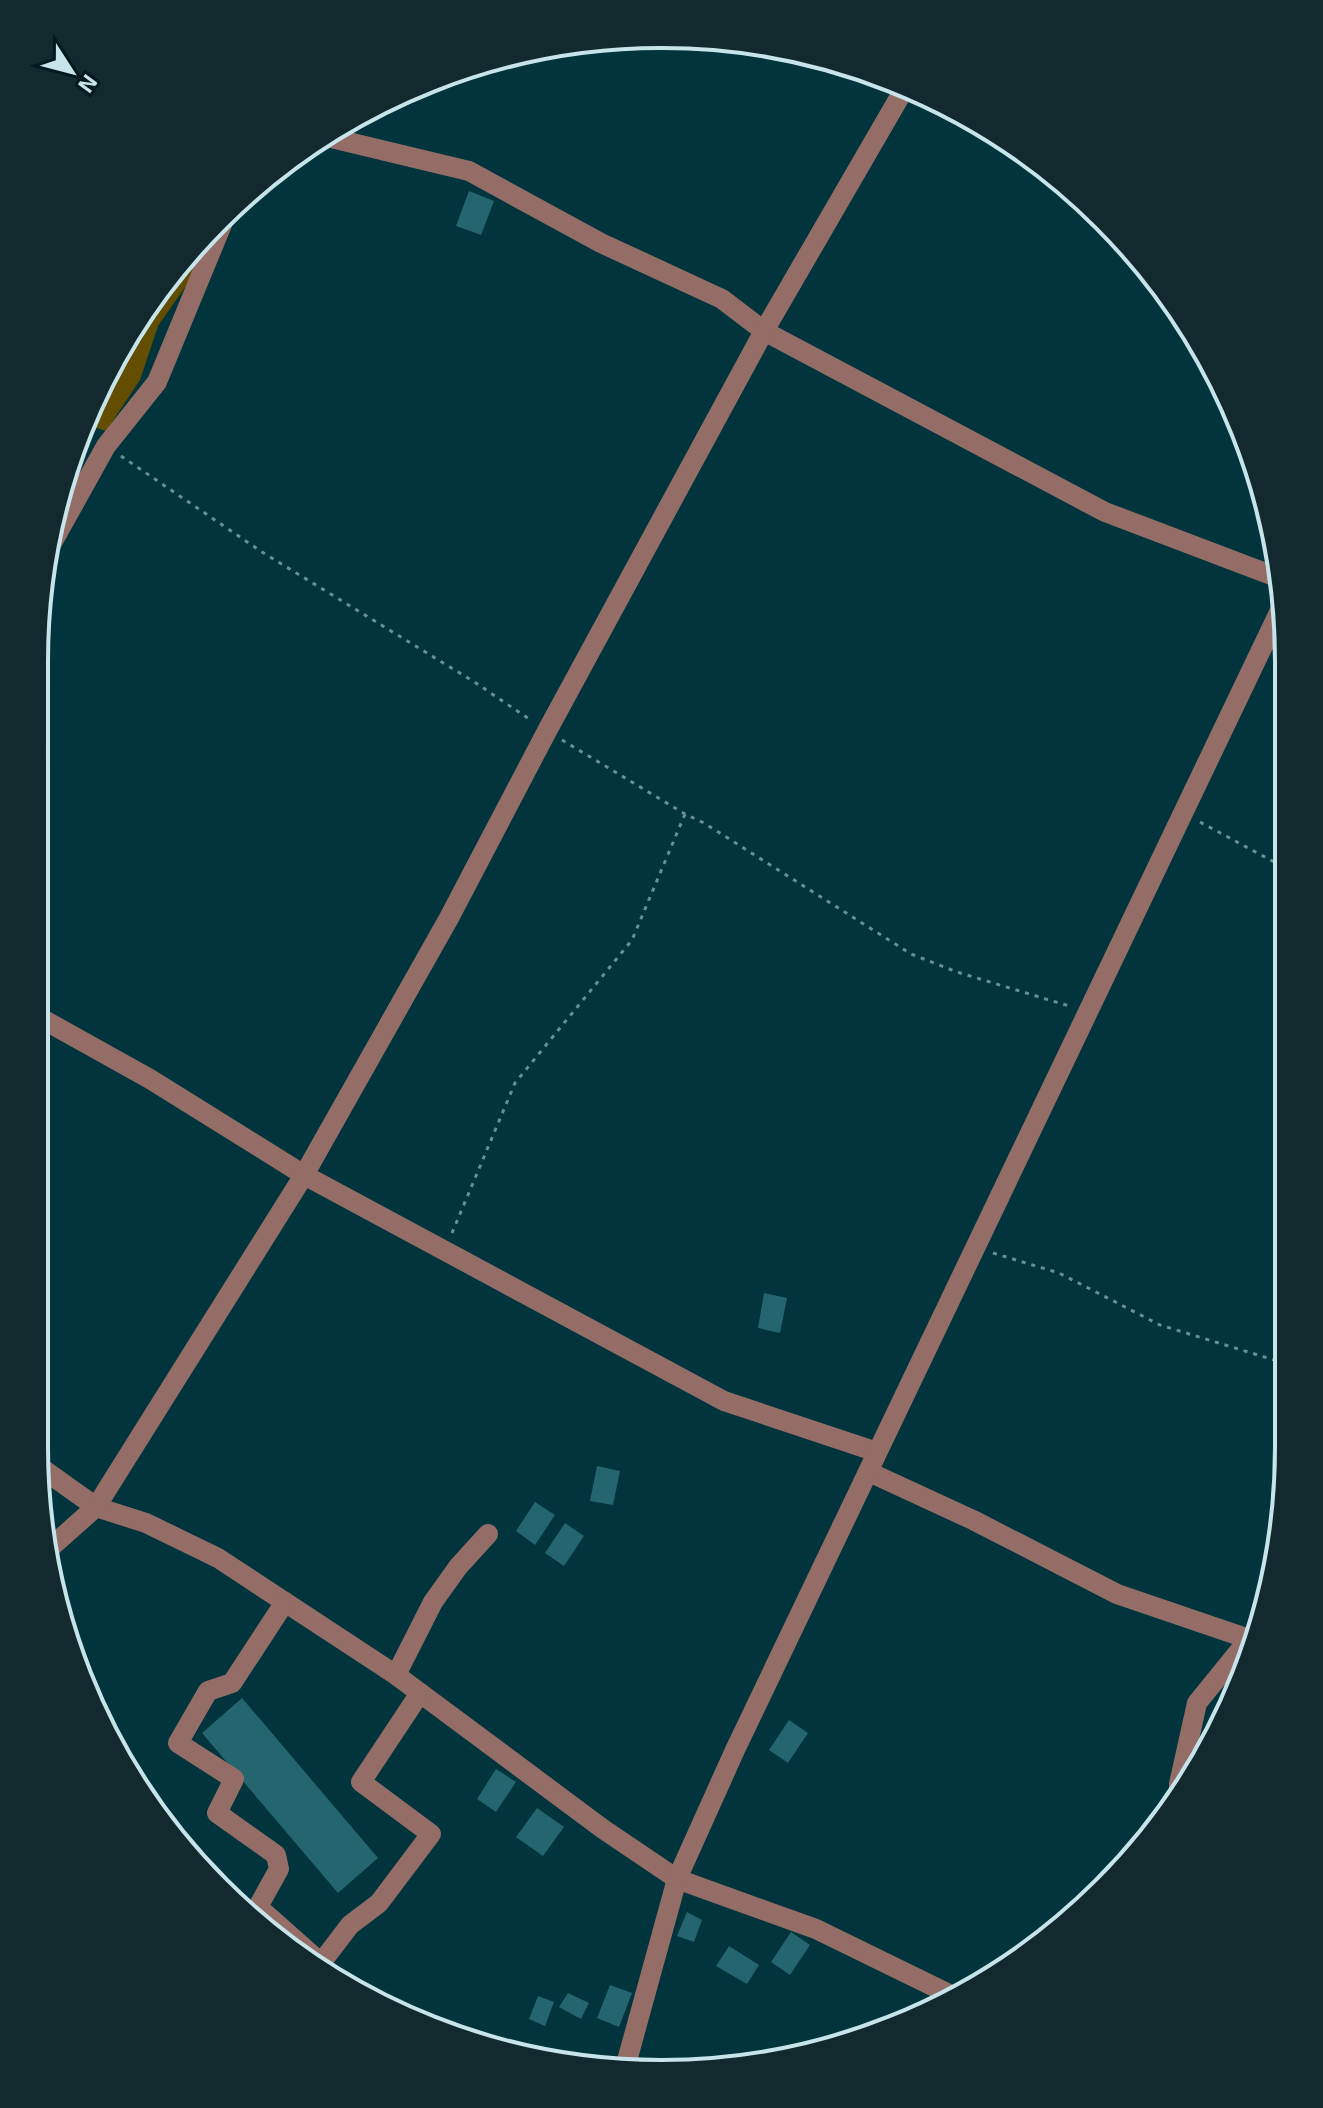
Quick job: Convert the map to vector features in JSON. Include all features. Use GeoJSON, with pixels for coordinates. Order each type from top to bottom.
{"type":"FeatureCollection","features":[{"type":"Feature","properties":{"kind":"street"},"geometry":{"type":"LineString","coordinates":[[56,1543],[96,1507],[304,1175],[449,918],[764,331],[900,97]]}},
{"type":"Feature","properties":{"kind":"street"},"geometry":{"type":"LineString","coordinates":[[339,140],[469,171],[601,243],[722,299],[764,331],[1105,512],[1269,574]]}},
{"type":"Feature","properties":{"kind":"street"},"geometry":{"type":"LineString","coordinates":[[65,519],[106,446],[157,382],[215,241]]}},
{"type":"Feature","properties":{"kind":"street"},"geometry":{"type":"LineString","coordinates":[[627,2059],[677,1879],[735,1750],[1274,623]]}},
{"type":"Feature","properties":{"kind":"street"},"geometry":{"type":"LineString","coordinates":[[48,1022],[150,1079],[304,1175],[724,1401],[877,1452]]}},
{"type":"Feature","properties":{"kind":"street"},"geometry":{"type":"LineString","coordinates":[[869,1472],[973,1520],[1117,1594],[1245,1634]]}},
{"type":"Feature","properties":{"kind":"street"},"geometry":{"type":"LineString","coordinates":[[49,1473],[96,1507],[146,1523],[218,1558],[396,1675],[603,1829],[677,1879],[816,1929],[943,1991]]}},
{"type":"Feature","properties":{"kind":"street"},"geometry":{"type":"LineString","coordinates":[[396,1675],[433,1602],[458,1567],[488,1534]]}},
{"type":"Feature","properties":{"kind":"street"},"geometry":{"type":"LineString","coordinates":[[280,1926],[258,1907],[279,1869],[276,1855],[217,1813],[234,1779],[178,1743],[208,1691],[232,1683],[285,1602]]}},
{"type":"Feature","properties":{"kind":"street"},"geometry":{"type":"LineString","coordinates":[[1182,1771],[1197,1703],[1239,1652]]}},
{"type":"Feature","properties":{"kind":"street"},"geometry":{"type":"LineString","coordinates":[[324,1959],[350,1925],[379,1903],[431,1834],[361,1782],[420,1693]]}},
{"type":"Feature","properties":{"kind":"path"},"geometry":{"type":"LineString","coordinates":[[106,446],[262,552],[911,954],[957,972],[1088,1012]]}},
{"type":"Feature","properties":{"kind":"path"},"geometry":{"type":"LineString","coordinates":[[1183,813],[1275,863]]}},
{"type":"Feature","properties":{"kind":"path"},"geometry":{"type":"LineString","coordinates":[[445,1249],[515,1083],[632,940],[685,814]]}},
{"type":"Feature","properties":{"kind":"path"},"geometry":{"type":"LineString","coordinates":[[975,1248],[1059,1273],[1160,1325],[1275,1360]]}},
{"type":"Feature","properties":{"kind":"shaded area"},"geometry":{"type":"Polygon","coordinates":[[[223,234],[158,326],[140,380],[106,431],[95,427],[130,355],[175,288],[223,234]]]}},
{"type":"Feature","properties":{"kind":"building"},"geometry":{"type":"Polygon","coordinates":[[[469,191],[494,201],[481,235],[456,226],[469,191]]]}},
{"type":"Feature","properties":{"kind":"building"},"geometry":{"type":"Polygon","coordinates":[[[764,1293],[787,1298],[780,1333],[758,1328],[764,1293]]]}},
{"type":"Feature","properties":{"kind":"building"},"geometry":{"type":"Polygon","coordinates":[[[597,1466],[620,1471],[613,1505],[590,1501],[597,1466]]]}},
{"type":"Feature","properties":{"kind":"building"},"geometry":{"type":"Polygon","coordinates":[[[535,1502],[555,1515],[535,1545],[516,1531],[535,1502]]]}},
{"type":"Feature","properties":{"kind":"building"},"geometry":{"type":"Polygon","coordinates":[[[565,1523],[584,1536],[564,1566],[545,1553],[565,1523]]]}},
{"type":"Feature","properties":{"kind":"building"},"geometry":{"type":"Polygon","coordinates":[[[242,1698],[378,1858],[338,1893],[202,1733],[242,1698]]]}},
{"type":"Feature","properties":{"kind":"building"},"geometry":{"type":"Polygon","coordinates":[[[789,1720],[808,1733],[788,1763],[769,1750],[789,1720]]]}},
{"type":"Feature","properties":{"kind":"building"},"geometry":{"type":"Polygon","coordinates":[[[496,1769],[516,1782],[496,1812],[477,1799],[496,1769]]]}},
{"type":"Feature","properties":{"kind":"building"},"geometry":{"type":"Polygon","coordinates":[[[537,1808],[564,1827],[543,1856],[516,1837],[537,1808]]]}},
{"type":"Feature","properties":{"kind":"building"},"geometry":{"type":"Polygon","coordinates":[[[687,1912],[702,1920],[694,1942],[677,1936],[687,1912]]]}},
{"type":"Feature","properties":{"kind":"building"},"geometry":{"type":"Polygon","coordinates":[[[791,1932],[810,1945],[790,1975],[771,1962],[791,1932]]]}},
{"type":"Feature","properties":{"kind":"building"},"geometry":{"type":"Polygon","coordinates":[[[729,1946],[759,1965],[747,1984],[716,1966],[729,1946]]]}},
{"type":"Feature","properties":{"kind":"building"},"geometry":{"type":"Polygon","coordinates":[[[610,1985],[632,1993],[619,2027],[597,2018],[610,1985]]]}},
{"type":"Feature","properties":{"kind":"building"},"geometry":{"type":"Polygon","coordinates":[[[568,1993],[589,2003],[581,2019],[559,2007],[568,1993]]]}},
{"type":"Feature","properties":{"kind":"building"},"geometry":{"type":"Polygon","coordinates":[[[538,1996],[554,2002],[545,2026],[529,2019],[538,1996]]]}}]}
